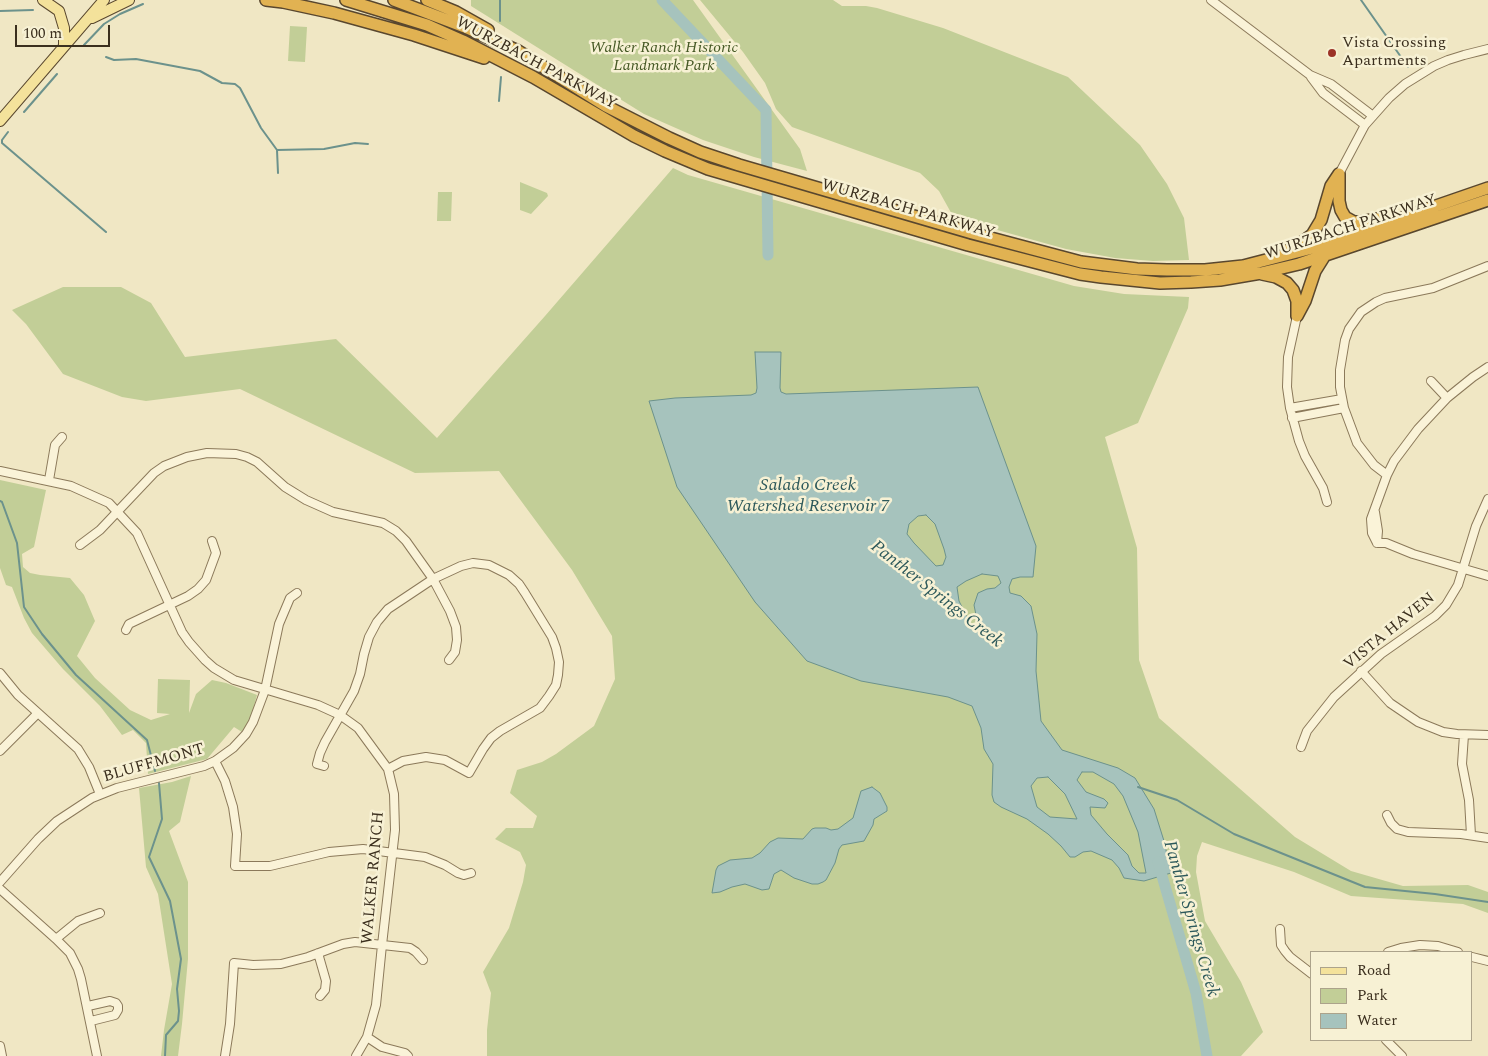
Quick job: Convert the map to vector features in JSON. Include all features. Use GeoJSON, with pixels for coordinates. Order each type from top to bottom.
{"type":"FeatureCollection","features":[{"type":"Feature","properties":{"kind":"highway"},"geometry":{"type":"LineString","coordinates":[[266,0],[334,13],[414,35],[512,68]]}},
{"type":"Feature","properties":{"kind":"highway","name":"WURZBACH PARKWAY"},"geometry":{"type":"LineString","coordinates":[[346,0],[427,25],[463,41],[512,68],[533,77],[600,116],[666,151],[708,169],[958,242],[1080,274],[1127,281],[1191,276],[1243,266],[1320,246],[1488,187]]}},
{"type":"Feature","properties":{"kind":"highway","name":"WURZBACH PARKWAY"},"geometry":{"type":"LineString","coordinates":[[394,0],[465,27],[518,51],[606,106],[700,152],[972,233],[1082,262],[1220,280],[1260,274],[1299,264],[1488,200]]}},
{"type":"Feature","properties":{"kind":"highway"},"geometry":{"type":"LineString","coordinates":[[427,0],[456,12],[490,31],[518,51]]}},
{"type":"Feature","properties":{"kind":"highway"},"geometry":{"type":"LineString","coordinates":[[1339,174],[1341,210],[1345,217],[1354,222],[1368,222],[1466,190],[1488,187]]}},
{"type":"Feature","properties":{"kind":"highway"},"geometry":{"type":"LineString","coordinates":[[1265,261],[1312,235],[1321,220],[1331,186],[1339,174]]}},
{"type":"Feature","properties":{"kind":"highway"},"geometry":{"type":"LineString","coordinates":[[1297,316],[1315,271],[1325,255]]}},
{"type":"Feature","properties":{"kind":"highway"},"geometry":{"type":"LineString","coordinates":[[1260,274],[1287,283],[1293,290],[1297,301],[1297,316]]}},
{"type":"Feature","properties":{"kind":"main road"},"geometry":{"type":"LineString","coordinates":[[43,0],[59,11],[64,28],[64,46]]}},
{"type":"Feature","properties":{"kind":"main road"},"geometry":{"type":"LineString","coordinates":[[0,121],[104,0]]}},
{"type":"Feature","properties":{"kind":"main road"},"geometry":{"type":"LineString","coordinates":[[85,22],[129,0]]}},
{"type":"Feature","properties":{"kind":"street"},"geometry":{"type":"LineString","coordinates":[[1211,0],[1310,75],[1332,84],[1373,116]]}},
{"type":"Feature","properties":{"kind":"street"},"geometry":{"type":"LineString","coordinates":[[1339,174],[1365,125],[1389,98],[1420,74],[1448,60],[1464,54],[1488,50]]}},
{"type":"Feature","properties":{"kind":"street"},"geometry":{"type":"LineString","coordinates":[[1310,75],[1323,93],[1365,125]]}},
{"type":"Feature","properties":{"kind":"street"},"geometry":{"type":"LineString","coordinates":[[1387,474],[1374,465],[1357,443],[1342,399],[1340,370],[1345,340],[1354,320],[1368,306],[1386,298],[1433,288],[1488,266]]}},
{"type":"Feature","properties":{"kind":"street"},"geometry":{"type":"LineString","coordinates":[[1297,316],[1288,357],[1287,387],[1290,408],[1305,456],[1323,488],[1327,502]]}},
{"type":"Feature","properties":{"kind":"street"},"geometry":{"type":"LineString","coordinates":[[1488,367],[1473,376],[1447,398],[1405,446],[1387,474],[1375,512],[1378,531],[1377,543],[1386,543],[1413,554],[1488,576]]}},
{"type":"Feature","properties":{"kind":"street"},"geometry":{"type":"LineString","coordinates":[[1431,381],[1447,398]]}},
{"type":"Feature","properties":{"kind":"street"},"geometry":{"type":"LineString","coordinates":[[1290,408],[1342,399]]}},
{"type":"Feature","properties":{"kind":"street"},"geometry":{"type":"LineString","coordinates":[[1317,403],[1319,413]]}},
{"type":"Feature","properties":{"kind":"street"},"geometry":{"type":"LineString","coordinates":[[1292,418],[1344,408]]}},
{"type":"Feature","properties":{"kind":"street"},"geometry":{"type":"LineString","coordinates":[[49,480],[56,445],[62,437]]}},
{"type":"Feature","properties":{"kind":"street"},"geometry":{"type":"LineString","coordinates":[[80,544],[100,530],[154,473],[164,466],[196,454],[236,454],[257,462],[285,487],[306,500],[333,512],[376,521],[390,527],[406,541],[433,579],[450,611],[456,627],[456,647],[453,656],[449,660]]}},
{"type":"Feature","properties":{"kind":"street","name":"WALKER RANCH"},"geometry":{"type":"LineString","coordinates":[[0,471],[71,486],[109,503],[131,525],[142,542],[182,632],[205,660],[234,680],[318,705],[340,715],[358,728],[388,769],[394,794],[395,830],[376,1006],[367,1037],[356,1056]]}},
{"type":"Feature","properties":{"kind":"street","name":"VISTA HAVEN"},"geometry":{"type":"LineString","coordinates":[[1301,747],[1307,731],[1334,697],[1393,644],[1441,611],[1455,592],[1476,526],[1488,499]]}},
{"type":"Feature","properties":{"kind":"street"},"geometry":{"type":"LineString","coordinates":[[126,630],[129,624],[198,589],[206,580],[216,552],[212,541]]}},
{"type":"Feature","properties":{"kind":"street"},"geometry":{"type":"LineString","coordinates":[[324,766],[317,764],[320,753],[358,682],[366,645],[377,622],[395,603],[456,567],[473,563],[497,568],[520,584],[552,637],[558,656],[556,685],[540,708],[491,738],[469,773],[445,760],[426,757],[404,761],[388,769]]}},
{"type":"Feature","properties":{"kind":"street","name":"BLUFFMONT"},"geometry":{"type":"LineString","coordinates":[[0,882],[38,839],[74,808],[100,794],[215,762],[233,748],[246,734],[253,722],[265,690],[279,624],[290,598],[297,593]]}},
{"type":"Feature","properties":{"kind":"street"},"geometry":{"type":"LineString","coordinates":[[1361,671],[1380,693],[1406,715],[1430,727],[1464,735],[1488,736]]}},
{"type":"Feature","properties":{"kind":"street"},"geometry":{"type":"LineString","coordinates":[[0,673],[18,695],[78,749],[89,767],[100,794]]}},
{"type":"Feature","properties":{"kind":"street"},"geometry":{"type":"LineString","coordinates":[[0,751],[38,713]]}},
{"type":"Feature","properties":{"kind":"street"},"geometry":{"type":"LineString","coordinates":[[1464,735],[1462,764],[1469,800],[1471,835]]}},
{"type":"Feature","properties":{"kind":"street"},"geometry":{"type":"LineString","coordinates":[[215,762],[225,781],[234,807],[237,834],[235,866],[270,866],[330,852],[363,849],[425,857],[445,865],[458,873],[464,875],[471,873]]}},
{"type":"Feature","properties":{"kind":"street"},"geometry":{"type":"LineString","coordinates":[[1387,815],[1397,829],[1408,832],[1471,835],[1488,838]]}},
{"type":"Feature","properties":{"kind":"street"},"geometry":{"type":"LineString","coordinates":[[0,890],[70,953],[78,969],[88,1006],[97,1056]]}},
{"type":"Feature","properties":{"kind":"street"},"geometry":{"type":"LineString","coordinates":[[56,939],[78,921],[100,913]]}},
{"type":"Feature","properties":{"kind":"street"},"geometry":{"type":"LineString","coordinates":[[1280,929],[1281,945],[1285,951],[1310,972]]}},
{"type":"Feature","properties":{"kind":"street"},"geometry":{"type":"LineString","coordinates":[[225,1056],[230,1024],[234,963],[253,965],[281,964],[349,943],[410,948],[423,960]]}},
{"type":"Feature","properties":{"kind":"street"},"geometry":{"type":"LineString","coordinates":[[1391,951],[1420,945],[1438,946],[1455,951]]}},
{"type":"Feature","properties":{"kind":"street"},"geometry":{"type":"LineString","coordinates":[[318,953],[326,981],[325,990],[320,996]]}},
{"type":"Feature","properties":{"kind":"street"},"geometry":{"type":"LineString","coordinates":[[1473,957],[1488,961]]}},
{"type":"Feature","properties":{"kind":"street"},"geometry":{"type":"LineString","coordinates":[[88,1006],[110,1001],[118,1006],[115,1015],[91,1021]]}},
{"type":"Feature","properties":{"kind":"street"},"geometry":{"type":"LineString","coordinates":[[367,1037],[382,1047],[405,1053],[408,1056]]}},
{"type":"Feature","properties":{"kind":"street"},"geometry":{"type":"LineString","coordinates":[[1387,1041],[1402,1056]]}},
{"type":"Feature","properties":{"kind":"street"},"geometry":{"type":"LineString","coordinates":[[0,1046],[2,1056]]}},
{"type":"Feature","properties":{"kind":"green space","name":"Walker Ranch Historic Landmark Park"},"geometry":{"type":"Polygon","coordinates":[[[471,0],[693,0],[800,149],[807,171],[754,157],[703,140],[644,114],[471,6],[471,0]]]}},
{"type":"Feature","properties":{"kind":"green space"},"geometry":{"type":"Polygon","coordinates":[[[700,0],[833,0],[842,6],[877,8],[943,28],[1068,77],[1140,145],[1167,184],[1184,218],[1189,260],[1153,261],[1115,258],[1066,249],[954,218],[939,191],[920,173],[792,127],[776,109],[765,83],[743,52],[700,0]]]}},
{"type":"Feature","properties":{"kind":"green space"},"geometry":{"type":"Polygon","coordinates":[[[290,26],[307,27],[305,62],[288,61],[290,26]]]}},
{"type":"Feature","properties":{"kind":"green space"},"geometry":{"type":"Polygon","coordinates":[[[673,168],[688,175],[1074,286],[1124,294],[1189,297],[1188,308],[1138,423],[1105,437],[1137,548],[1139,660],[1159,718],[1295,837],[1351,871],[1403,886],[1468,885],[1488,892],[1488,913],[1463,904],[1351,896],[1294,872],[1202,842],[1197,856],[1196,872],[1205,921],[1241,982],[1263,1032],[1241,1056],[487,1056],[487,1030],[491,993],[483,972],[509,928],[523,882],[526,865],[520,852],[495,839],[506,828],[533,828],[537,816],[510,793],[517,770],[542,762],[556,754],[594,726],[615,679],[612,636],[572,570],[499,471],[415,473],[240,389],[146,401],[122,397],[63,374],[26,324],[12,310],[63,287],[121,287],[151,303],[185,357],[336,339],[437,438],[673,168]]]}},
{"type":"Feature","properties":{"kind":"green space"},"geometry":{"type":"Polygon","coordinates":[[[520,182],[547,193],[548,196],[531,214],[520,210],[520,182]]]}},
{"type":"Feature","properties":{"kind":"green space"},"geometry":{"type":"Polygon","coordinates":[[[438,192],[452,192],[451,221],[437,221],[438,192]]]}},
{"type":"Feature","properties":{"kind":"green space"},"geometry":{"type":"Polygon","coordinates":[[[0,480],[46,490],[34,547],[22,554],[23,567],[30,573],[70,578],[84,595],[95,621],[77,656],[95,678],[130,710],[151,720],[170,714],[157,713],[158,679],[190,680],[189,713],[196,694],[212,680],[226,683],[257,695],[251,717],[242,732],[234,727],[207,759],[148,774],[146,743],[133,730],[122,735],[100,706],[63,669],[32,633],[12,587],[6,585],[0,568],[0,480]]]}},
{"type":"Feature","properties":{"kind":"green space"},"geometry":{"type":"Polygon","coordinates":[[[191,776],[180,822],[169,831],[188,882],[188,959],[182,1024],[178,1056],[161,1056],[172,984],[158,894],[146,867],[139,788],[172,782],[191,776]]]}},
{"type":"Feature","properties":{"kind":"water","name":"Salado Creek Watershed Reservoir 7"},"geometry":{"type":"Polygon","coordinates":[[[755,352],[781,352],[780,388],[781,392],[786,394],[978,387],[1036,546],[1033,577],[1012,579],[1009,587],[1010,593],[1021,596],[1031,606],[1037,634],[1036,671],[1041,721],[1062,750],[1118,768],[1135,778],[1154,809],[1171,873],[1144,881],[1124,878],[1112,860],[1091,851],[1070,857],[1048,834],[1027,819],[994,802],[992,795],[993,764],[984,749],[981,728],[972,706],[948,697],[861,681],[807,661],[755,602],[677,487],[649,401],[751,395],[756,393],[755,352]],[[926,515],[918,516],[909,524],[907,534],[936,566],[943,565],[946,557],[935,524],[926,515]],[[982,574],[957,587],[959,601],[972,625],[976,626],[977,620],[974,605],[978,593],[995,588],[1001,583],[998,576],[982,574]],[[1082,772],[1077,780],[1086,792],[1104,799],[1108,803],[1105,808],[1090,807],[1091,815],[1128,855],[1132,866],[1139,873],[1146,873],[1138,832],[1123,796],[1114,784],[1093,772],[1082,772]],[[1048,777],[1037,778],[1031,786],[1037,807],[1050,817],[1077,819],[1065,794],[1048,777]]]}},
{"type":"Feature","properties":{"kind":"water"},"geometry":{"type":"Polygon","coordinates":[[[872,787],[880,793],[887,811],[874,819],[873,825],[864,841],[842,845],[835,863],[823,882],[812,884],[794,878],[781,870],[774,874],[769,889],[762,890],[745,884],[712,893],[718,866],[730,860],[752,858],[760,853],[770,842],[778,838],[803,839],[815,828],[838,829],[853,818],[861,791],[872,787]]]}},
{"type":"Feature","properties":{"kind":"waterway"},"geometry":{"type":"LineString","coordinates":[[500,0],[500,21]]}},
{"type":"Feature","properties":{"kind":"waterway","name":"Panther Springs Creek"},"geometry":{"type":"LineString","coordinates":[[662,0],[766,110],[768,255]]}},
{"type":"Feature","properties":{"kind":"waterway"},"geometry":{"type":"LineString","coordinates":[[1361,0],[1408,67]]}},
{"type":"Feature","properties":{"kind":"waterway"},"geometry":{"type":"LineString","coordinates":[[84,45],[104,24],[120,14],[143,4]]}},
{"type":"Feature","properties":{"kind":"waterway"},"geometry":{"type":"LineString","coordinates":[[0,11],[33,10]]}},
{"type":"Feature","properties":{"kind":"waterway"},"geometry":{"type":"LineString","coordinates":[[106,57],[114,60],[136,59],[200,71],[222,83],[235,84],[240,88],[261,128],[277,150],[324,149],[355,143],[368,144]]}},
{"type":"Feature","properties":{"kind":"waterway"},"geometry":{"type":"LineString","coordinates":[[24,112],[57,74]]}},
{"type":"Feature","properties":{"kind":"waterway"},"geometry":{"type":"LineString","coordinates":[[499,101],[501,77]]}},
{"type":"Feature","properties":{"kind":"waterway"},"geometry":{"type":"LineString","coordinates":[[8,132],[2,143],[106,232]]}},
{"type":"Feature","properties":{"kind":"waterway"},"geometry":{"type":"LineString","coordinates":[[277,150],[278,173]]}},
{"type":"Feature","properties":{"kind":"waterway"},"geometry":{"type":"LineString","coordinates":[[0,501],[17,543],[24,607],[42,634],[76,675],[147,740],[155,771]]}},
{"type":"Feature","properties":{"kind":"waterway"},"geometry":{"type":"LineString","coordinates":[[159,783],[162,819],[149,857],[170,901],[181,959],[177,989],[178,1021],[166,1035],[165,1056]]}},
{"type":"Feature","properties":{"kind":"waterway"},"geometry":{"type":"LineString","coordinates":[[1138,787],[1177,800],[1234,834],[1365,887],[1435,894],[1488,902]]}},
{"type":"Feature","properties":{"kind":"waterway","name":"Panther Springs Creek"},"geometry":{"type":"LineString","coordinates":[[1158,862],[1196,993],[1207,1056]]}},
{"type":"Feature","properties":{"kind":"place","name":"Vista Crossing Apartments"},"geometry":{"type":"Point","coordinates":[1332,53]}}]}
